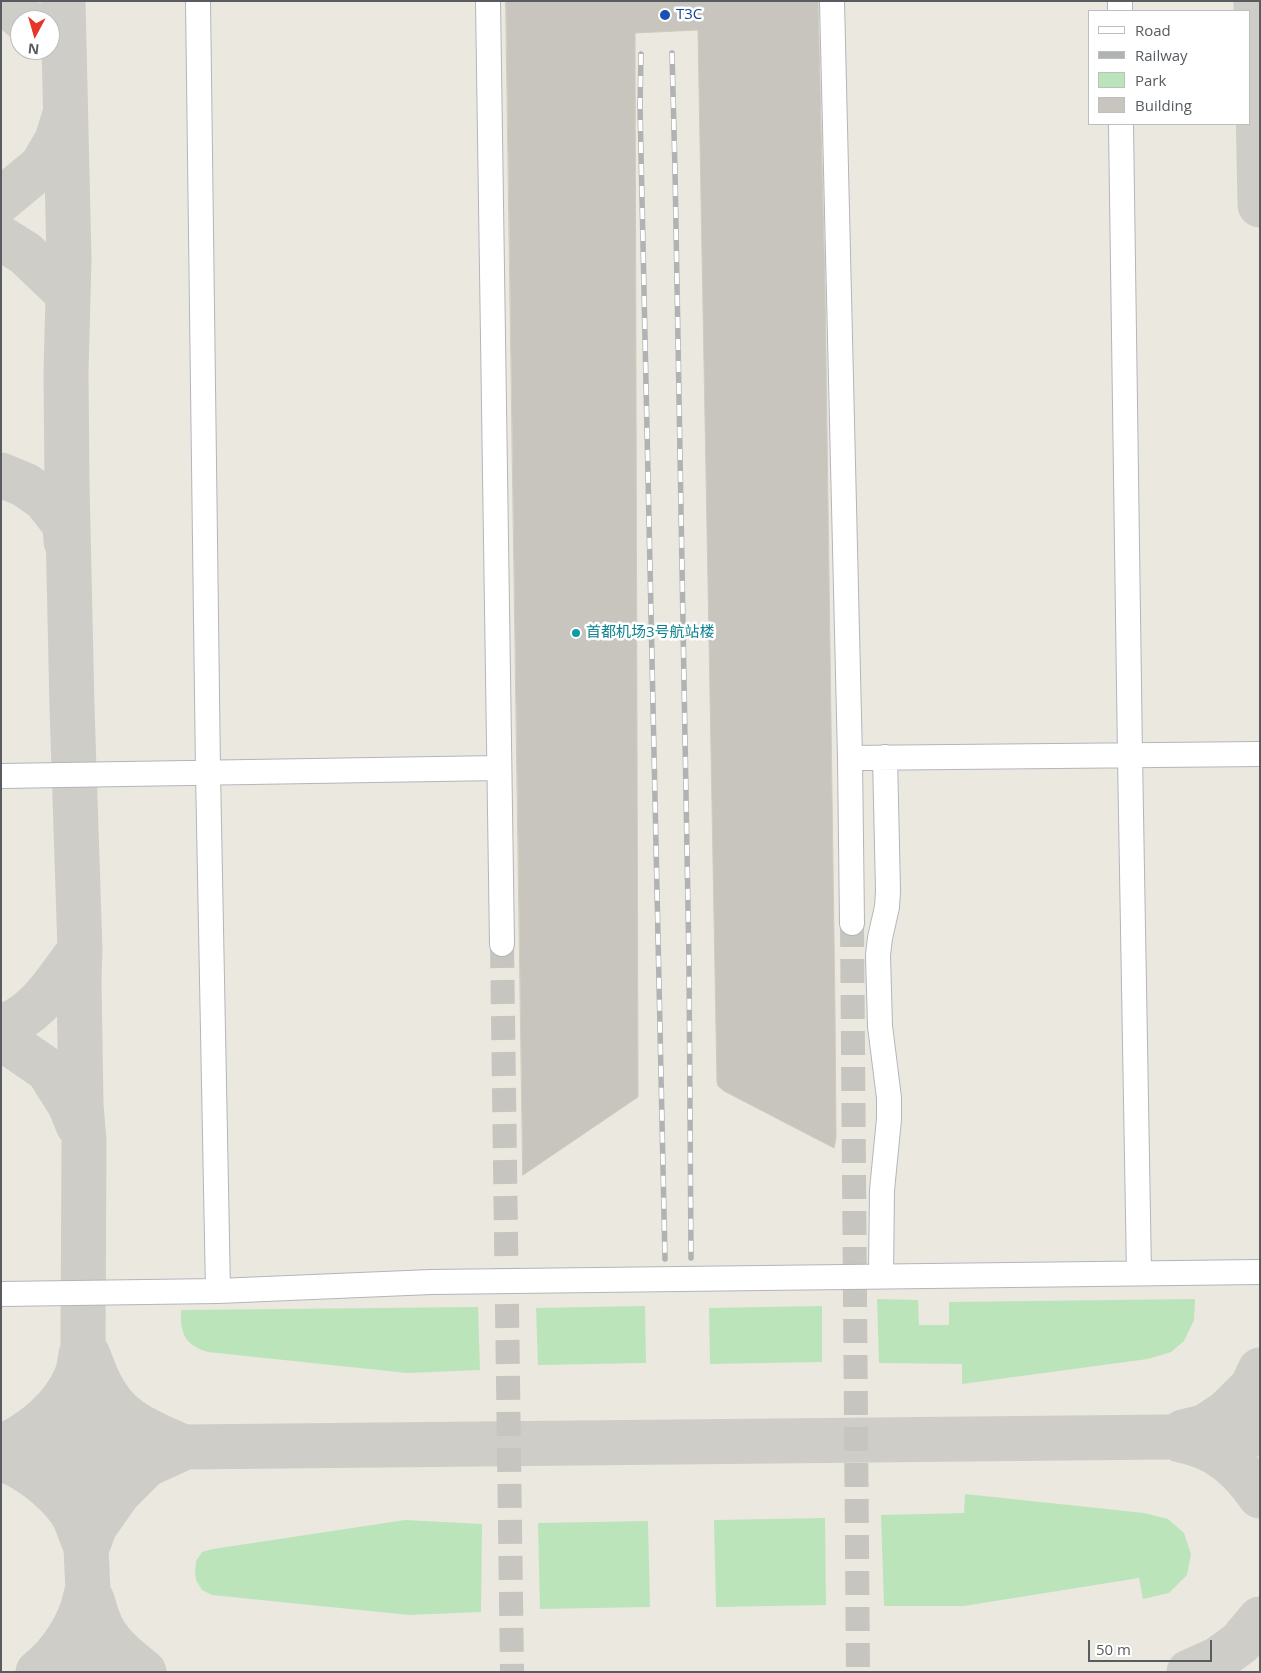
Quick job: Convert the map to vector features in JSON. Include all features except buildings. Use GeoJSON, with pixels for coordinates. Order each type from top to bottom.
{"type":"FeatureCollection","features":[{"type":"Feature","properties":{"kind":"lane"},"geometry":{"type":"LineString","coordinates":[[198,1],[208,772],[218,1291]]}},
{"type":"Feature","properties":{"kind":"lane"},"geometry":{"type":"LineString","coordinates":[[488,1],[502,944]]}},
{"type":"Feature","properties":{"kind":"lane"},"geometry":{"type":"LineString","coordinates":[[832,1],[850,758],[852,923]]}},
{"type":"Feature","properties":{"kind":"lane"},"geometry":{"type":"LineString","coordinates":[[1121,125],[1139,1273]]}},
{"type":"Feature","properties":{"kind":"lane"},"geometry":{"type":"LineString","coordinates":[[850,758],[1260,754]]}},
{"type":"Feature","properties":{"kind":"lane"},"geometry":{"type":"LineString","coordinates":[[881,1275],[882,1190],[889,1119],[888,1090],[880,1026],[878,978],[880,938],[887,907],[888,891],[885,757]]}},
{"type":"Feature","properties":{"kind":"lane"},"geometry":{"type":"LineString","coordinates":[[1,776],[499,768]]}},
{"type":"Feature","properties":{"kind":"lane"},"geometry":{"type":"LineString","coordinates":[[1,1294],[218,1291],[432,1282],[881,1275],[1260,1272]]}},
{"type":"Feature","properties":{"kind":"green space"},"geometry":{"type":"Polygon","coordinates":[[[877,1299],[918,1300],[919,1325],[949,1325],[949,1302],[1195,1299],[1194,1320],[1184,1341],[1171,1352],[1148,1359],[962,1384],[962,1364],[879,1363],[877,1299]]]}},
{"type":"Feature","properties":{"kind":"green space"},"geometry":{"type":"Polygon","coordinates":[[[645,1306],[646,1363],[538,1365],[536,1308],[645,1306]]]}},
{"type":"Feature","properties":{"kind":"green space"},"geometry":{"type":"Polygon","coordinates":[[[822,1306],[822,1362],[710,1364],[709,1308],[822,1306]]]}},
{"type":"Feature","properties":{"kind":"green space"},"geometry":{"type":"Polygon","coordinates":[[[478,1307],[480,1370],[407,1373],[208,1352],[189,1342],[183,1332],[181,1318],[181,1310],[478,1307]]]}},
{"type":"Feature","properties":{"kind":"green space"},"geometry":{"type":"Polygon","coordinates":[[[965,1494],[1144,1513],[1168,1519],[1184,1533],[1191,1554],[1187,1575],[1169,1593],[1143,1599],[1139,1578],[964,1606],[884,1606],[881,1515],[964,1513],[965,1494]]]}},
{"type":"Feature","properties":{"kind":"green space"},"geometry":{"type":"Polygon","coordinates":[[[825,1518],[826,1605],[716,1607],[714,1520],[825,1518]]]}},
{"type":"Feature","properties":{"kind":"green space"},"geometry":{"type":"Polygon","coordinates":[[[405,1520],[482,1524],[481,1612],[409,1615],[212,1595],[202,1590],[196,1580],[196,1561],[202,1552],[405,1520]]]}},
{"type":"Feature","properties":{"kind":"green space"},"geometry":{"type":"Polygon","coordinates":[[[648,1521],[650,1607],[540,1609],[538,1523],[648,1521]]]}},
{"type":"Feature","properties":{"kind":"taxiway"},"geometry":{"type":"LineString","coordinates":[[3,1],[13,10]]}},
{"type":"Feature","properties":{"kind":"taxiway"},"geometry":{"type":"LineString","coordinates":[[63,1],[69,260],[66,372],[67,483],[80,950],[81,1105],[84,1141],[83,1344],[88,1451],[86,1549],[92,1672]]}},
{"type":"Feature","properties":{"kind":"taxiway"},"geometry":{"type":"LineString","coordinates":[[1256,1],[1260,205]]}},
{"type":"Feature","properties":{"kind":"taxiway"},"geometry":{"type":"LineString","coordinates":[[1,200],[42,166],[57,140],[64,117]]}},
{"type":"Feature","properties":{"kind":"taxiway"},"geometry":{"type":"LineString","coordinates":[[1,238],[25,253],[67,293]]}},
{"type":"Feature","properties":{"kind":"taxiway"},"geometry":{"type":"LineString","coordinates":[[1,475],[25,485],[45,499],[65,525],[66,541]]}},
{"type":"Feature","properties":{"kind":"taxiway"},"geometry":{"type":"LineString","coordinates":[[1,1028],[15,1022],[37,1005],[80,950]]}},
{"type":"Feature","properties":{"kind":"taxiway"},"geometry":{"type":"LineString","coordinates":[[1,1042],[13,1046],[48,1070],[70,1105],[78,1125]]}},
{"type":"Feature","properties":{"kind":"taxiway"},"geometry":{"type":"LineString","coordinates":[[1,1447],[24,1435],[55,1409],[76,1377],[81,1354]]}},
{"type":"Feature","properties":{"kind":"taxiway"},"geometry":{"type":"LineString","coordinates":[[88,1355],[107,1397],[124,1416],[156,1435],[181,1446]]}},
{"type":"Feature","properties":{"kind":"taxiway"},"geometry":{"type":"LineString","coordinates":[[1183,1432],[1204,1427],[1227,1412],[1252,1387],[1260,1370]]}},
{"type":"Feature","properties":{"kind":"taxiway"},"geometry":{"type":"LineString","coordinates":[[1,1452],[185,1447],[1166,1437],[1260,1434]]}},
{"type":"Feature","properties":{"kind":"taxiway"},"geometry":{"type":"LineString","coordinates":[[1180,1440],[1205,1447],[1226,1459],[1244,1476],[1260,1496]]}},
{"type":"Feature","properties":{"kind":"taxiway"},"geometry":{"type":"LineString","coordinates":[[88,1545],[95,1526],[119,1492],[146,1465],[181,1449]]}},
{"type":"Feature","properties":{"kind":"taxiway"},"geometry":{"type":"LineString","coordinates":[[1,1458],[21,1467],[56,1494],[70,1510],[86,1547]]}},
{"type":"Feature","properties":{"kind":"taxiway"},"geometry":{"type":"LineString","coordinates":[[38,1672],[69,1637],[80,1616],[86,1595]]}},
{"type":"Feature","properties":{"kind":"taxiway"},"geometry":{"type":"LineString","coordinates":[[92,1600],[100,1623],[111,1642],[144,1672]]}},
{"type":"Feature","properties":{"kind":"taxiway"},"geometry":{"type":"LineString","coordinates":[[1189,1672],[1218,1659],[1240,1643],[1260,1619]]}},
{"type":"Feature","properties":{"kind":"tunnel"},"geometry":{"type":"LineString","coordinates":[[852,923],[858,1672]]}},
{"type":"Feature","properties":{"kind":"tunnel"},"geometry":{"type":"LineString","coordinates":[[502,944],[512,1672]]}},
{"type":"Feature","properties":{"kind":"railway"},"geometry":{"type":"LineString","coordinates":[[672,53],[689,964],[691,1258]]}},
{"type":"Feature","properties":{"kind":"railway"},"geometry":{"type":"LineString","coordinates":[[641,54],[640,106],[665,1259]]}},
{"type":"Feature","properties":{"kind":"place","name":"T3C"},"geometry":{"type":"Point","coordinates":[665,15]}},
{"type":"Feature","properties":{"kind":"place","name":"首都机场3号航站楼"},"geometry":{"type":"Point","coordinates":[576,633]}}]}
